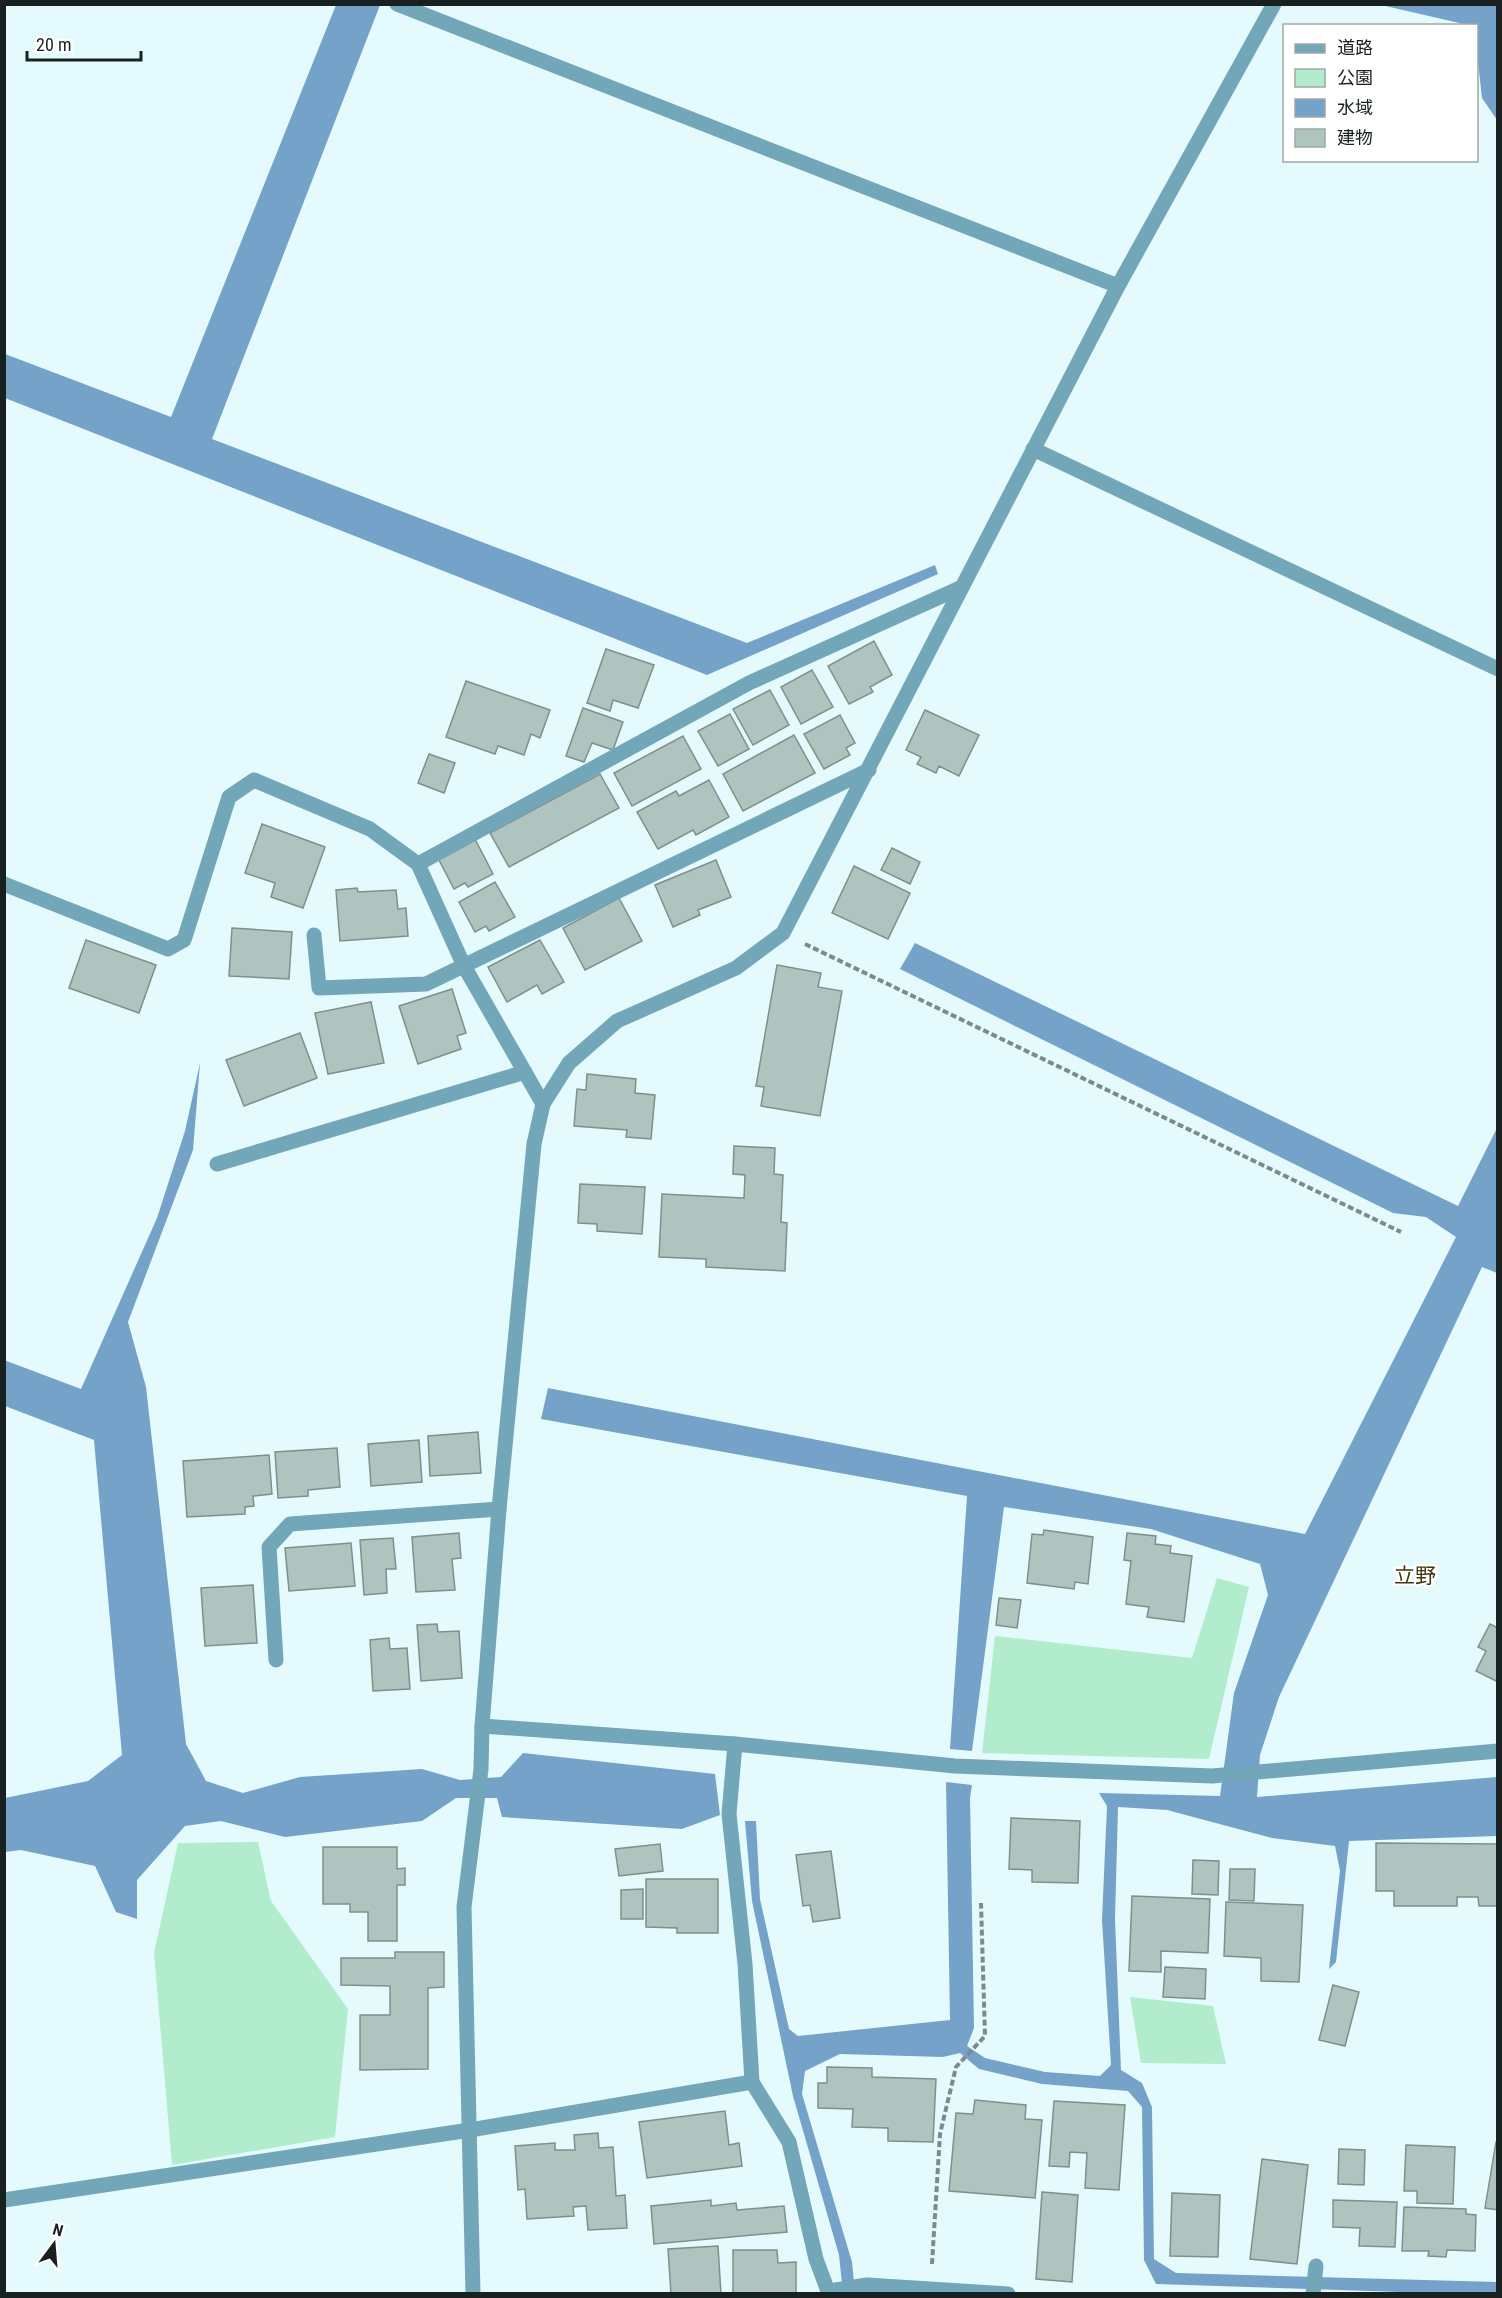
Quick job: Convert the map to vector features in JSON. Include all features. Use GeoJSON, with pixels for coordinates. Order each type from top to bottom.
{"type":"FeatureCollection","features":[{"type":"Feature","properties":{"kind":"street"},"geometry":{"type":"LineString","coordinates":[[397,4],[1118,286]]}},
{"type":"Feature","properties":{"kind":"street"},"geometry":{"type":"LineString","coordinates":[[474,2294],[464,1907],[481,1769],[482,1726],[499,1509],[534,1144],[543,1104],[569,1062],[617,1021],[736,968],[783,933],[1118,286],[1274,4]]}},
{"type":"Feature","properties":{"kind":"street"},"geometry":{"type":"LineString","coordinates":[[1033,449],[1497,669]]}},
{"type":"Feature","properties":{"kind":"street"},"geometry":{"type":"LineString","coordinates":[[418,864],[749,683],[962,587]]}},
{"type":"Feature","properties":{"kind":"street"},"geometry":{"type":"LineString","coordinates":[[314,935],[319,988],[426,984],[869,770]]}},
{"type":"Feature","properties":{"kind":"street"},"geometry":{"type":"LineString","coordinates":[[4,884],[168,949],[184,940],[230,797],[254,780],[370,829],[418,864],[464,966],[543,1104]]}},
{"type":"Feature","properties":{"kind":"street"},"geometry":{"type":"LineString","coordinates":[[217,1164],[525,1072]]}},
{"type":"Feature","properties":{"kind":"street"},"geometry":{"type":"LineString","coordinates":[[276,1660],[269,1547],[290,1524],[499,1509]]}},
{"type":"Feature","properties":{"kind":"street"},"geometry":{"type":"LineString","coordinates":[[482,1726],[735,1744],[955,1766],[1212,1776],[1497,1751]]}},
{"type":"Feature","properties":{"kind":"street"},"geometry":{"type":"LineString","coordinates":[[735,1744],[729,1814],[745,1964],[752,2082],[789,2142],[816,2259],[829,2292],[867,2285],[1008,2294]]}},
{"type":"Feature","properties":{"kind":"street"},"geometry":{"type":"LineString","coordinates":[[4,2200],[470,2130],[752,2082]]}},
{"type":"Feature","properties":{"kind":"street"},"geometry":{"type":"LineString","coordinates":[[1313,2294],[1316,2266]]}},
{"type":"Feature","properties":{"kind":"path"},"geometry":{"type":"LineString","coordinates":[[783,933],[1401,1232]]}},
{"type":"Feature","properties":{"kind":"path"},"geometry":{"type":"LineString","coordinates":[[931,2290],[940,2134],[956,2067],[985,2036],[981,1903]]}},
{"type":"Feature","properties":{"kind":"green space"},"geometry":{"type":"Polygon","coordinates":[[[1217,1578],[1249,1587],[1209,1759],[982,1753],[995,1636],[1192,1658],[1217,1578]]]}},
{"type":"Feature","properties":{"kind":"green space"},"geometry":{"type":"Polygon","coordinates":[[[258,1842],[271,1901],[348,2009],[335,2137],[172,2165],[154,1953],[178,1843],[258,1842]]]}},
{"type":"Feature","properties":{"kind":"green space"},"geometry":{"type":"Polygon","coordinates":[[[1130,1997],[1213,2006],[1226,2064],[1141,2063],[1130,1997]]]}},
{"type":"Feature","properties":{"kind":"water"},"geometry":{"type":"Polygon","coordinates":[[[336,5],[380,5],[212,439],[747,643],[935,565],[938,574],[707,675],[5,398],[5,354],[171,417],[336,5]]]}},
{"type":"Feature","properties":{"kind":"water"},"geometry":{"type":"Polygon","coordinates":[[[1381,5],[1497,5],[1497,120],[1482,98],[1478,62],[1478,24],[1464,24],[1381,5]]]}},
{"type":"Feature","properties":{"kind":"water"},"geometry":{"type":"Polygon","coordinates":[[[915,943],[1458,1206],[1497,1128],[1497,1273],[1482,1267],[1279,1697],[1260,1755],[1257,1797],[1497,1777],[1497,1836],[1349,1841],[1336,1962],[1329,1969],[1340,1871],[1335,1846],[1272,1838],[1167,1810],[1118,1807],[1115,1919],[1121,2070],[1142,2083],[1152,2107],[1154,2259],[1176,2273],[1497,2282],[1497,2293],[1156,2284],[1144,2260],[1142,2107],[1128,2091],[1042,2084],[979,2069],[960,2053],[943,2057],[840,2054],[805,2071],[802,2094],[852,2262],[855,2293],[843,2293],[839,2255],[793,2096],[752,1901],[745,1821],[756,1821],[760,1899],[789,2029],[798,2036],[950,2020],[946,1782],[972,1785],[970,1798],[974,2028],[967,2046],[985,2058],[1045,2072],[1100,2076],[1111,2065],[1102,1920],[1107,1806],[1099,1793],[1220,1796],[1234,1693],[1268,1595],[1260,1564],[1151,1529],[1004,1507],[972,1751],[950,1749],[967,1496],[541,1419],[548,1388],[1305,1534],[1456,1237],[1426,1217],[1393,1213],[900,969],[915,943]]]}},
{"type":"Feature","properties":{"kind":"water"},"geometry":{"type":"Polygon","coordinates":[[[200,1063],[193,1150],[128,1322],[146,1387],[186,1744],[206,1781],[243,1793],[300,1777],[422,1769],[460,1780],[501,1777],[523,1753],[715,1774],[720,1815],[682,1829],[502,1817],[497,1798],[456,1798],[422,1821],[285,1837],[221,1821],[185,1826],[137,1880],[137,1919],[116,1912],[95,1866],[21,1850],[5,1852],[5,1798],[88,1781],[122,1755],[94,1440],[5,1406],[4,1360],[81,1389],[157,1218],[185,1131],[200,1063]]]}},
{"type":"Feature","properties":{"kind":"building"},"geometry":{"type":"Polygon","coordinates":[[[874,641],[892,675],[870,687],[873,692],[849,704],[828,666],[874,641]]]}},
{"type":"Feature","properties":{"kind":"building"},"geometry":{"type":"Polygon","coordinates":[[[606,649],[654,665],[638,708],[613,700],[610,711],[587,703],[606,649]]]}},
{"type":"Feature","properties":{"kind":"building"},"geometry":{"type":"Polygon","coordinates":[[[812,670],[833,707],[801,724],[781,687],[812,670]]]}},
{"type":"Feature","properties":{"kind":"building"},"geometry":{"type":"Polygon","coordinates":[[[466,681],[550,710],[540,738],[531,734],[524,755],[498,746],[495,754],[446,737],[466,681]]]}},
{"type":"Feature","properties":{"kind":"building"},"geometry":{"type":"Polygon","coordinates":[[[770,690],[789,725],[753,745],[733,709],[770,690]]]}},
{"type":"Feature","properties":{"kind":"building"},"geometry":{"type":"Polygon","coordinates":[[[583,708],[623,722],[613,750],[592,743],[584,762],[566,756],[583,708]]]}},
{"type":"Feature","properties":{"kind":"building"},"geometry":{"type":"Polygon","coordinates":[[[925,710],[979,735],[959,776],[939,766],[936,773],[917,764],[921,757],[906,750],[925,710]]]}},
{"type":"Feature","properties":{"kind":"building"},"geometry":{"type":"Polygon","coordinates":[[[730,714],[749,749],[718,766],[698,731],[730,714]]]}},
{"type":"Feature","properties":{"kind":"building"},"geometry":{"type":"Polygon","coordinates":[[[840,715],[855,743],[846,748],[850,755],[824,769],[804,734],[840,715]]]}},
{"type":"Feature","properties":{"kind":"building"},"geometry":{"type":"Polygon","coordinates":[[[794,735],[815,773],[743,811],[723,774],[794,735]]]}},
{"type":"Feature","properties":{"kind":"building"},"geometry":{"type":"Polygon","coordinates":[[[683,736],[701,769],[632,806],[614,773],[683,736]]]}},
{"type":"Feature","properties":{"kind":"building"},"geometry":{"type":"Polygon","coordinates":[[[429,754],[455,763],[444,793],[418,783],[429,754]]]}},
{"type":"Feature","properties":{"kind":"building"},"geometry":{"type":"Polygon","coordinates":[[[600,774],[619,808],[509,867],[490,833],[600,774]]]}},
{"type":"Feature","properties":{"kind":"building"},"geometry":{"type":"Polygon","coordinates":[[[709,780],[729,817],[696,835],[693,830],[658,849],[637,812],[676,791],[679,796],[709,780]]]}},
{"type":"Feature","properties":{"kind":"building"},"geometry":{"type":"Polygon","coordinates":[[[262,824],[325,847],[303,908],[271,897],[275,883],[245,873],[262,824]]]}},
{"type":"Feature","properties":{"kind":"building"},"geometry":{"type":"Polygon","coordinates":[[[475,839],[493,874],[468,887],[465,883],[454,889],[438,858],[475,839]]]}},
{"type":"Feature","properties":{"kind":"building"},"geometry":{"type":"Polygon","coordinates":[[[892,848],[920,862],[910,884],[881,870],[892,848]]]}},
{"type":"Feature","properties":{"kind":"building"},"geometry":{"type":"Polygon","coordinates":[[[716,860],[731,897],[698,910],[700,915],[673,927],[655,885],[716,860]]]}},
{"type":"Feature","properties":{"kind":"building"},"geometry":{"type":"Polygon","coordinates":[[[854,866],[910,893],[888,939],[832,913],[854,866]]]}},
{"type":"Feature","properties":{"kind":"building"},"geometry":{"type":"Polygon","coordinates":[[[495,882],[515,917],[489,931],[486,926],[475,932],[459,902],[495,882]]]}},
{"type":"Feature","properties":{"kind":"building"},"geometry":{"type":"Polygon","coordinates":[[[357,888],[358,892],[396,890],[398,909],[406,908],[408,936],[340,941],[336,890],[357,888]]]}},
{"type":"Feature","properties":{"kind":"building"},"geometry":{"type":"Polygon","coordinates":[[[619,898],[642,941],[585,970],[563,928],[619,898]]]}},
{"type":"Feature","properties":{"kind":"building"},"geometry":{"type":"Polygon","coordinates":[[[232,928],[292,932],[289,979],[229,976],[232,928]]]}},
{"type":"Feature","properties":{"kind":"building"},"geometry":{"type":"Polygon","coordinates":[[[86,940],[156,965],[139,1013],[69,988],[86,940]]]}},
{"type":"Feature","properties":{"kind":"building"},"geometry":{"type":"Polygon","coordinates":[[[540,940],[564,982],[542,994],[537,985],[507,1002],[488,967],[540,940]]]}},
{"type":"Feature","properties":{"kind":"building"},"geometry":{"type":"Polygon","coordinates":[[[777,965],[821,973],[818,987],[842,991],[820,1116],[761,1106],[764,1087],[756,1086],[777,965]]]}},
{"type":"Feature","properties":{"kind":"building"},"geometry":{"type":"Polygon","coordinates":[[[452,989],[466,1033],[457,1036],[461,1049],[418,1064],[399,1006],[452,989]]]}},
{"type":"Feature","properties":{"kind":"building"},"geometry":{"type":"Polygon","coordinates":[[[371,1002],[384,1063],[328,1074],[315,1013],[371,1002]]]}},
{"type":"Feature","properties":{"kind":"building"},"geometry":{"type":"Polygon","coordinates":[[[300,1033],[317,1078],[244,1106],[226,1060],[300,1033]]]}},
{"type":"Feature","properties":{"kind":"building"},"geometry":{"type":"Polygon","coordinates":[[[587,1074],[636,1079],[635,1093],[655,1095],[651,1139],[626,1137],[627,1130],[574,1126],[577,1089],[586,1090],[587,1074]]]}},
{"type":"Feature","properties":{"kind":"building"},"geometry":{"type":"Polygon","coordinates":[[[734,1146],[775,1148],[774,1174],[783,1175],[781,1222],[787,1223],[785,1271],[706,1267],[706,1259],[659,1257],[662,1194],[744,1198],[745,1175],[733,1174],[734,1146]]]}},
{"type":"Feature","properties":{"kind":"building"},"geometry":{"type":"Polygon","coordinates":[[[580,1184],[645,1187],[642,1234],[597,1231],[597,1224],[578,1223],[580,1184]]]}},
{"type":"Feature","properties":{"kind":"building"},"geometry":{"type":"Polygon","coordinates":[[[478,1432],[481,1473],[430,1476],[428,1436],[478,1432]]]}},
{"type":"Feature","properties":{"kind":"building"},"geometry":{"type":"Polygon","coordinates":[[[419,1440],[422,1482],[371,1486],[368,1444],[419,1440]]]}},
{"type":"Feature","properties":{"kind":"building"},"geometry":{"type":"Polygon","coordinates":[[[337,1448],[340,1487],[308,1490],[308,1496],[278,1498],[275,1452],[337,1448]]]}},
{"type":"Feature","properties":{"kind":"building"},"geometry":{"type":"Polygon","coordinates":[[[269,1455],[272,1494],[253,1496],[254,1506],[245,1507],[245,1514],[187,1517],[183,1461],[269,1455]]]}},
{"type":"Feature","properties":{"kind":"building"},"geometry":{"type":"Polygon","coordinates":[[[1044,1530],[1093,1537],[1088,1584],[1075,1582],[1074,1589],[1027,1583],[1032,1534],[1043,1535],[1044,1530]]]}},
{"type":"Feature","properties":{"kind":"building"},"geometry":{"type":"Polygon","coordinates":[[[459,1533],[461,1558],[452,1559],[455,1590],[416,1592],[412,1537],[459,1533]]]}},
{"type":"Feature","properties":{"kind":"building"},"geometry":{"type":"Polygon","coordinates":[[[1127,1533],[1156,1536],[1155,1544],[1171,1546],[1170,1553],[1192,1556],[1184,1622],[1147,1617],[1149,1607],[1126,1604],[1131,1561],[1124,1560],[1127,1533]]]}},
{"type":"Feature","properties":{"kind":"building"},"geometry":{"type":"Polygon","coordinates":[[[393,1538],[396,1569],[386,1569],[387,1593],[364,1595],[360,1540],[393,1538]]]}},
{"type":"Feature","properties":{"kind":"building"},"geometry":{"type":"Polygon","coordinates":[[[351,1543],[355,1586],[289,1591],[285,1548],[351,1543]]]}},
{"type":"Feature","properties":{"kind":"building"},"geometry":{"type":"Polygon","coordinates":[[[253,1585],[257,1643],[205,1646],[201,1588],[253,1585]]]}},
{"type":"Feature","properties":{"kind":"building"},"geometry":{"type":"Polygon","coordinates":[[[999,1598],[1021,1600],[1017,1628],[996,1625],[999,1598]]]}},
{"type":"Feature","properties":{"kind":"building"},"geometry":{"type":"Polygon","coordinates":[[[437,1624],[438,1632],[459,1631],[462,1678],[421,1681],[417,1625],[437,1624]]]}},
{"type":"Feature","properties":{"kind":"building"},"geometry":{"type":"Polygon","coordinates":[[[1490,1624],[1498,1628],[1498,1682],[1476,1671],[1486,1651],[1478,1647],[1490,1624]]]}},
{"type":"Feature","properties":{"kind":"building"},"geometry":{"type":"Polygon","coordinates":[[[389,1638],[390,1649],[407,1648],[410,1689],[373,1691],[370,1640],[389,1638]]]}},
{"type":"Feature","properties":{"kind":"building"},"geometry":{"type":"Polygon","coordinates":[[[1011,1818],[1080,1821],[1078,1883],[1032,1882],[1032,1870],[1009,1869],[1011,1818]]]}},
{"type":"Feature","properties":{"kind":"building"},"geometry":{"type":"Polygon","coordinates":[[[1376,1843],[1498,1844],[1498,1906],[1479,1906],[1478,1897],[1457,1897],[1457,1906],[1394,1906],[1394,1891],[1376,1891],[1376,1843]]]}},
{"type":"Feature","properties":{"kind":"building"},"geometry":{"type":"Polygon","coordinates":[[[660,1844],[663,1871],[619,1876],[615,1849],[660,1844]]]}},
{"type":"Feature","properties":{"kind":"building"},"geometry":{"type":"Polygon","coordinates":[[[323,1847],[397,1847],[397,1869],[405,1868],[405,1885],[397,1885],[397,1941],[368,1941],[368,1912],[350,1912],[350,1904],[323,1904],[323,1847]]]}},
{"type":"Feature","properties":{"kind":"building"},"geometry":{"type":"Polygon","coordinates":[[[831,1851],[840,1918],[813,1922],[810,1905],[803,1906],[796,1855],[831,1851]]]}},
{"type":"Feature","properties":{"kind":"building"},"geometry":{"type":"Polygon","coordinates":[[[1193,1860],[1219,1861],[1218,1895],[1192,1894],[1193,1860]]]}},
{"type":"Feature","properties":{"kind":"building"},"geometry":{"type":"Polygon","coordinates":[[[1230,1869],[1255,1869],[1254,1901],[1229,1900],[1230,1869]]]}},
{"type":"Feature","properties":{"kind":"building"},"geometry":{"type":"Polygon","coordinates":[[[646,1879],[718,1879],[718,1933],[677,1933],[677,1928],[646,1927],[646,1879]]]}},
{"type":"Feature","properties":{"kind":"building"},"geometry":{"type":"Polygon","coordinates":[[[643,1889],[643,1919],[621,1919],[621,1890],[643,1889]]]}},
{"type":"Feature","properties":{"kind":"building"},"geometry":{"type":"Polygon","coordinates":[[[1132,1896],[1210,1899],[1208,1953],[1161,1951],[1161,1972],[1129,1971],[1132,1896]]]}},
{"type":"Feature","properties":{"kind":"building"},"geometry":{"type":"Polygon","coordinates":[[[1226,1902],[1303,1905],[1299,1982],[1261,1981],[1261,1958],[1224,1956],[1226,1902]]]}},
{"type":"Feature","properties":{"kind":"building"},"geometry":{"type":"Polygon","coordinates":[[[395,1952],[444,1952],[444,1987],[428,1988],[428,2069],[360,2070],[360,2015],[390,2015],[390,1986],[341,1985],[341,1958],[395,1958],[395,1952]]]}},
{"type":"Feature","properties":{"kind":"building"},"geometry":{"type":"Polygon","coordinates":[[[1165,1967],[1206,1969],[1205,1999],[1163,1997],[1165,1967]]]}},
{"type":"Feature","properties":{"kind":"building"},"geometry":{"type":"Polygon","coordinates":[[[1333,1985],[1359,1992],[1345,2046],[1319,2040],[1333,1985]]]}},
{"type":"Feature","properties":{"kind":"building"},"geometry":{"type":"Polygon","coordinates":[[[827,2067],[872,2068],[872,2077],[936,2079],[933,2142],[888,2141],[888,2128],[852,2127],[853,2109],[818,2108],[818,2083],[827,2083],[827,2067]]]}},
{"type":"Feature","properties":{"kind":"building"},"geometry":{"type":"Polygon","coordinates":[[[975,2100],[1026,2105],[1025,2119],[1042,2120],[1035,2198],[949,2191],[956,2113],[973,2114],[975,2100]]]}},
{"type":"Feature","properties":{"kind":"building"},"geometry":{"type":"Polygon","coordinates":[[[1054,2101],[1125,2105],[1119,2190],[1085,2188],[1087,2153],[1070,2152],[1069,2167],[1049,2166],[1054,2101]]]}},
{"type":"Feature","properties":{"kind":"building"},"geometry":{"type":"Polygon","coordinates":[[[725,2111],[729,2145],[739,2143],[742,2166],[647,2178],[639,2122],[725,2111]]]}},
{"type":"Feature","properties":{"kind":"building"},"geometry":{"type":"Polygon","coordinates":[[[598,2133],[599,2148],[613,2147],[616,2196],[625,2195],[627,2228],[588,2230],[586,2206],[573,2207],[574,2216],[527,2219],[525,2189],[518,2190],[515,2146],[555,2143],[555,2150],[575,2150],[574,2135],[598,2133]]]}},
{"type":"Feature","properties":{"kind":"building"},"geometry":{"type":"Polygon","coordinates":[[[1496,2142],[1498,2142],[1498,2210],[1485,2208],[1496,2142]]]}},
{"type":"Feature","properties":{"kind":"building"},"geometry":{"type":"Polygon","coordinates":[[[1406,2145],[1455,2147],[1453,2204],[1417,2203],[1417,2191],[1404,2191],[1406,2145]]]}},
{"type":"Feature","properties":{"kind":"building"},"geometry":{"type":"Polygon","coordinates":[[[1339,2149],[1365,2150],[1364,2185],[1338,2184],[1339,2149]]]}},
{"type":"Feature","properties":{"kind":"building"},"geometry":{"type":"Polygon","coordinates":[[[1262,2159],[1308,2165],[1297,2264],[1250,2259],[1262,2159]]]}},
{"type":"Feature","properties":{"kind":"building"},"geometry":{"type":"Polygon","coordinates":[[[1042,2192],[1078,2195],[1072,2282],[1036,2279],[1042,2192]]]}},
{"type":"Feature","properties":{"kind":"building"},"geometry":{"type":"Polygon","coordinates":[[[1172,2193],[1220,2195],[1218,2257],[1170,2256],[1172,2193]]]}},
{"type":"Feature","properties":{"kind":"building"},"geometry":{"type":"Polygon","coordinates":[[[711,2200],[711,2206],[736,2203],[737,2210],[784,2206],[787,2232],[654,2244],[651,2206],[711,2200]]]}},
{"type":"Feature","properties":{"kind":"building"},"geometry":{"type":"Polygon","coordinates":[[[1333,2200],[1397,2202],[1395,2247],[1359,2246],[1360,2228],[1333,2227],[1333,2200]]]}},
{"type":"Feature","properties":{"kind":"building"},"geometry":{"type":"Polygon","coordinates":[[[1404,2207],[1466,2209],[1466,2214],[1476,2215],[1475,2251],[1447,2250],[1446,2257],[1428,2256],[1429,2251],[1402,2251],[1404,2207]]]}},
{"type":"Feature","properties":{"kind":"building"},"geometry":{"type":"Polygon","coordinates":[[[718,2246],[721,2294],[671,2294],[668,2249],[718,2246]]]}},
{"type":"Feature","properties":{"kind":"building"},"geometry":{"type":"Polygon","coordinates":[[[733,2250],[777,2250],[778,2263],[796,2262],[796,2294],[733,2294],[733,2250]]]}},
{"type":"Feature","properties":{"kind":"district","name":"立野"},"geometry":{"type":"Point","coordinates":[1415,1576]}}]}
